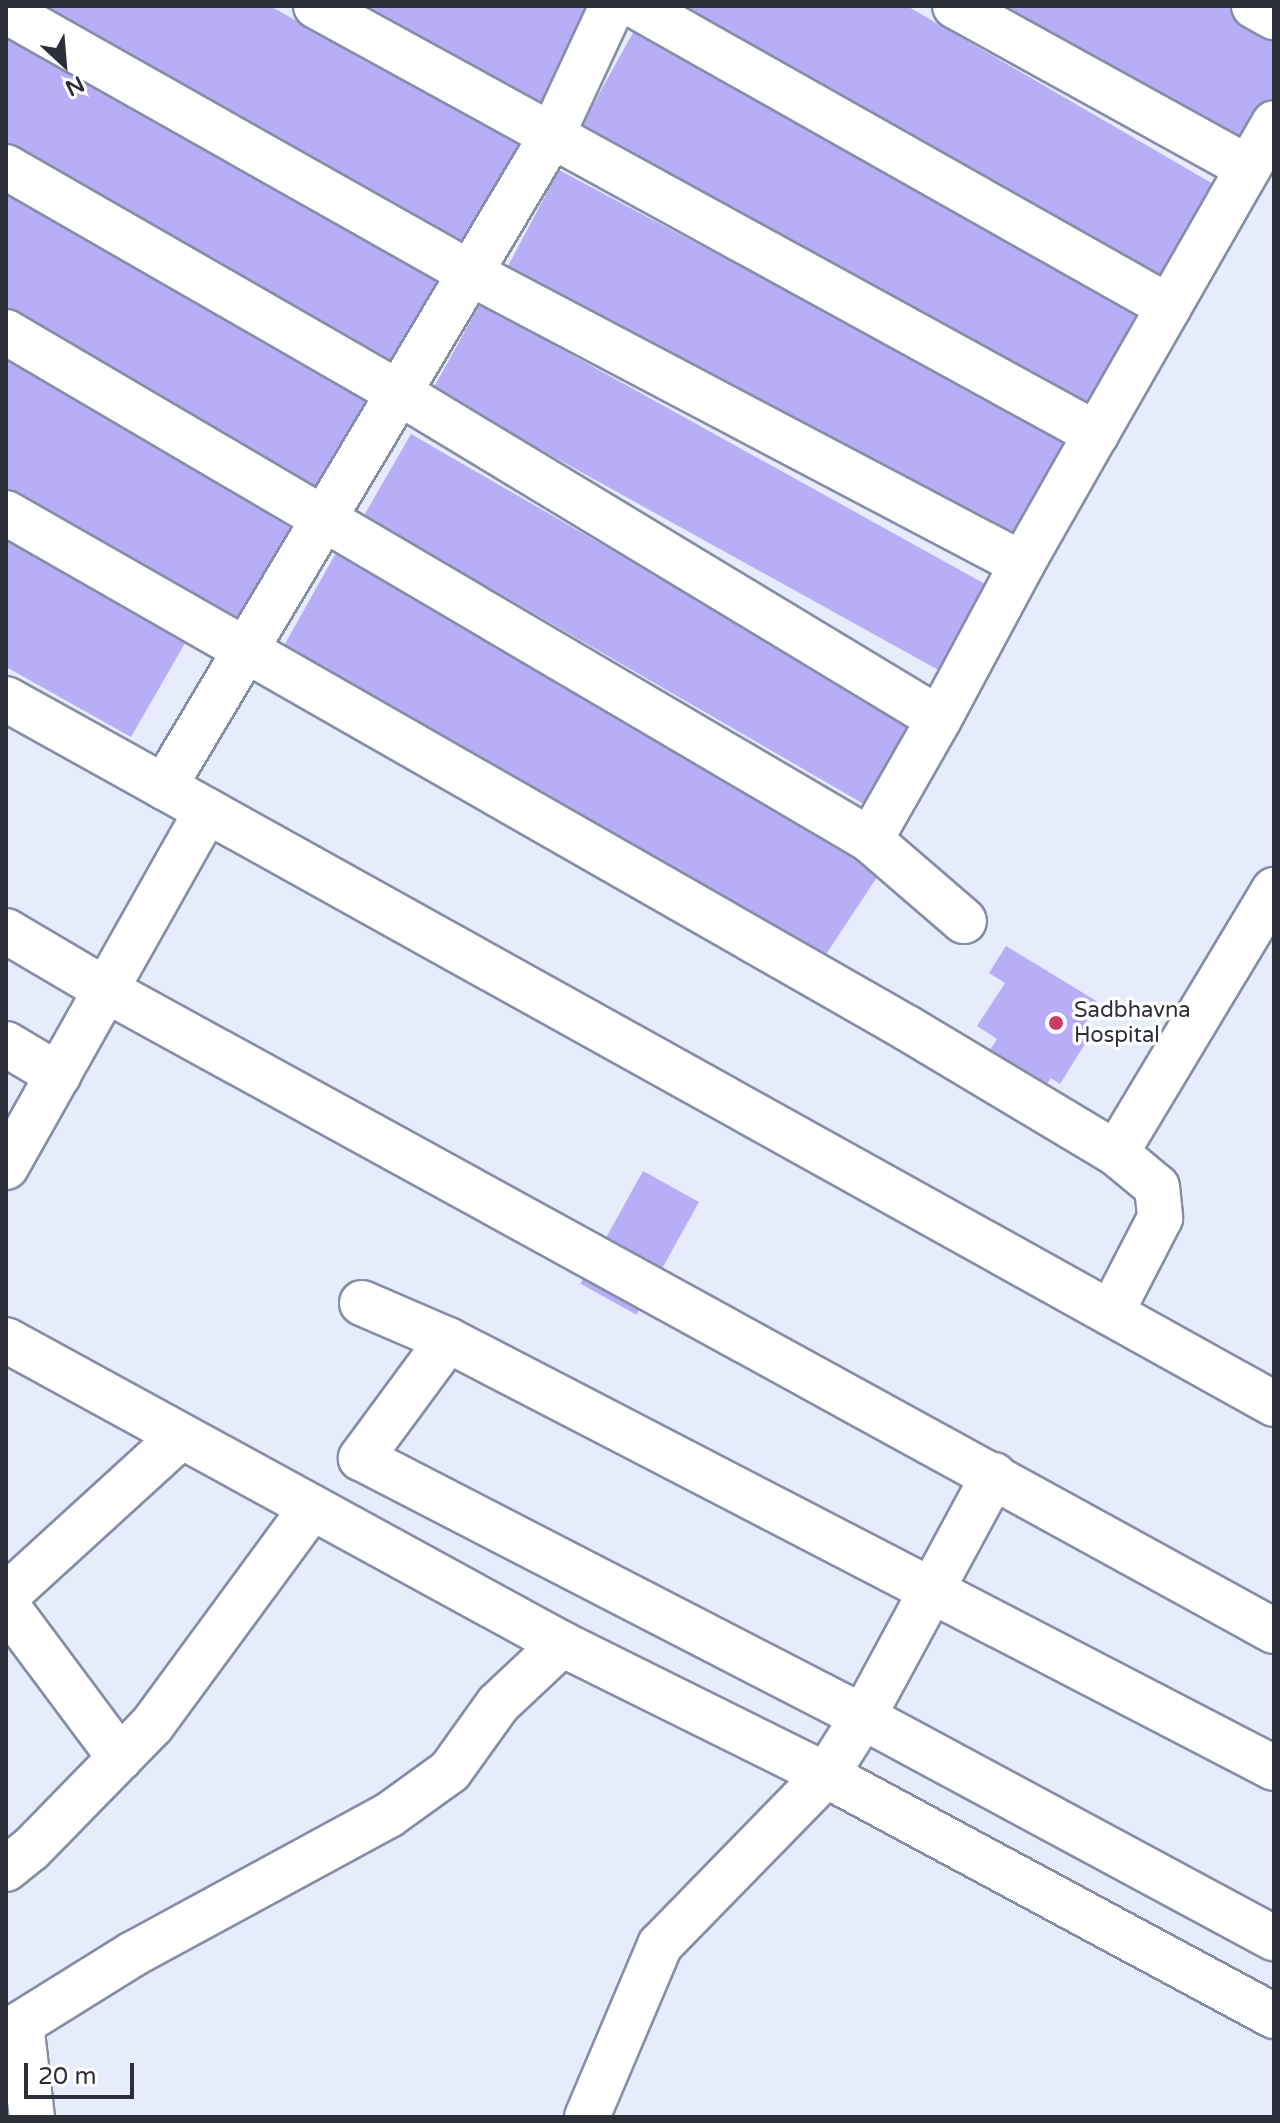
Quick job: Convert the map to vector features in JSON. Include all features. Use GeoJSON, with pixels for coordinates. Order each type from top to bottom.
{"type":"FeatureCollection","features":[{"type":"Feature","properties":{"kind":"street"},"geometry":{"type":"LineString","coordinates":[[316,6],[1096,434]]}},
{"type":"Feature","properties":{"kind":"street"},"geometry":{"type":"LineString","coordinates":[[164,787],[551,137],[612,6]]}},
{"type":"Feature","properties":{"kind":"street"},"geometry":{"type":"LineString","coordinates":[[636,6],[1169,307]]}},
{"type":"Feature","properties":{"kind":"street"},"geometry":{"type":"LineString","coordinates":[[955,6],[1248,168]]}},
{"type":"Feature","properties":{"kind":"street"},"geometry":{"type":"LineString","coordinates":[[1254,6],[1274,17]]}},
{"type":"Feature","properties":{"kind":"street"},"geometry":{"type":"LineString","coordinates":[[6,11],[470,273],[1022,564]]}},
{"type":"Feature","properties":{"kind":"street"},"geometry":{"type":"LineString","coordinates":[[870,840],[1022,564],[1274,123]]}},
{"type":"Feature","properties":{"kind":"street"},"geometry":{"type":"LineString","coordinates":[[6,167],[398,392],[939,719]]}},
{"type":"Feature","properties":{"kind":"street"},"geometry":{"type":"LineString","coordinates":[[6,332],[325,516],[870,840],[964,921]]}},
{"type":"Feature","properties":{"kind":"street"},"geometry":{"type":"LineString","coordinates":[[6,513],[894,1020],[1116,1153],[1157,1187],[1160,1218],[1111,1313]]}},
{"type":"Feature","properties":{"kind":"street"},"geometry":{"type":"LineString","coordinates":[[6,699],[1274,1404]]}},
{"type":"Feature","properties":{"kind":"street"},"geometry":{"type":"LineString","coordinates":[[6,1167],[207,811]]}},
{"type":"Feature","properties":{"kind":"street"},"geometry":{"type":"LineString","coordinates":[[1116,1153],[1274,890]]}},
{"type":"Feature","properties":{"kind":"street"},"geometry":{"type":"LineString","coordinates":[[6,931],[106,990],[1274,1631]]}},
{"type":"Feature","properties":{"kind":"street"},"geometry":{"type":"LineString","coordinates":[[6,1044],[58,1075]]}},
{"type":"Feature","properties":{"kind":"street"},"geometry":{"type":"LineString","coordinates":[[362,1303],[448,1340],[1274,1768]]}},
{"type":"Feature","properties":{"kind":"street"},"geometry":{"type":"LineString","coordinates":[[6,1340],[562,1644],[826,1775],[1274,2016]]}},
{"type":"Feature","properties":{"kind":"street"},"geometry":{"type":"LineString","coordinates":[[448,1340],[361,1458],[863,1717],[1274,1938]]}},
{"type":"Feature","properties":{"kind":"street"},"geometry":{"type":"LineString","coordinates":[[6,1596],[181,1436]]}},
{"type":"Feature","properties":{"kind":"street"},"geometry":{"type":"LineString","coordinates":[[587,2117],[660,1945],[826,1775],[863,1717],[994,1475]]}},
{"type":"Feature","properties":{"kind":"street"},"geometry":{"type":"LineString","coordinates":[[6,1869],[31,1849],[152,1725],[312,1507]]}},
{"type":"Feature","properties":{"kind":"street"},"geometry":{"type":"LineString","coordinates":[[6,1605],[120,1758]]}},
{"type":"Feature","properties":{"kind":"street"},"geometry":{"type":"LineString","coordinates":[[32,2117],[14,2028],[133,1954],[389,1815],[450,1771],[498,1704],[562,1644]]}},
{"type":"Feature","properties":{"kind":"building"},"geometry":{"type":"Polygon","coordinates":[[[39,6],[270,6],[525,148],[469,248],[39,6]]]}},
{"type":"Feature","properties":{"kind":"building"},"geometry":{"type":"Polygon","coordinates":[[[345,6],[597,6],[536,112],[345,6]]]}},
{"type":"Feature","properties":{"kind":"building"},"geometry":{"type":"Polygon","coordinates":[[[664,6],[907,6],[1227,192],[1164,290],[664,6]]]}},
{"type":"Feature","properties":{"kind":"building"},"geometry":{"type":"Polygon","coordinates":[[[977,6],[1227,6],[1274,33],[1274,104],[1244,156],[977,6]]]}},
{"type":"Feature","properties":{"kind":"building"},"geometry":{"type":"Polygon","coordinates":[[[6,19],[447,272],[386,378],[6,156],[6,19]]]}},
{"type":"Feature","properties":{"kind":"building"},"geometry":{"type":"Polygon","coordinates":[[[635,29],[1154,316],[1095,422],[576,135],[635,29]]]}},
{"type":"Feature","properties":{"kind":"building"},"geometry":{"type":"Polygon","coordinates":[[[559,170],[1076,445],[1022,548],[505,272],[559,170]]]}},
{"type":"Feature","properties":{"kind":"building"},"geometry":{"type":"Polygon","coordinates":[[[6,190],[374,403],[318,495],[6,317],[6,190]]]}},
{"type":"Feature","properties":{"kind":"building"},"geometry":{"type":"Polygon","coordinates":[[[480,304],[989,586],[942,672],[432,390],[480,304]]]}},
{"type":"Feature","properties":{"kind":"building"},"geometry":{"type":"Polygon","coordinates":[[[6,356],[294,530],[233,636],[6,504],[6,356]]]}},
{"type":"Feature","properties":{"kind":"building"},"geometry":{"type":"Polygon","coordinates":[[[411,434],[916,726],[869,807],[364,515],[411,434]]]}},
{"type":"Feature","properties":{"kind":"building"},"geometry":{"type":"Polygon","coordinates":[[[6,526],[192,631],[131,737],[6,667],[6,526]]]}},
{"type":"Feature","properties":{"kind":"building"},"geometry":{"type":"Polygon","coordinates":[[[342,542],[881,871],[825,956],[281,651],[342,542]]]}},
{"type":"Feature","properties":{"kind":"building"},"geometry":{"type":"Polygon","coordinates":[[[1006,946],[1098,1002],[1084,1025],[1093,1031],[1060,1084],[1051,1078],[1038,1097],[982,1062],[997,1039],[977,1026],[1005,983],[989,973],[1006,946]]]}},
{"type":"Feature","properties":{"kind":"building"},"geometry":{"type":"Polygon","coordinates":[[[643,1171],[699,1202],[636,1315],[580,1284],[643,1171]]]}},
{"type":"Feature","properties":{"kind":"place","name":"Sadbhavna Hospital"},"geometry":{"type":"Point","coordinates":[1056,1023]}}]}
